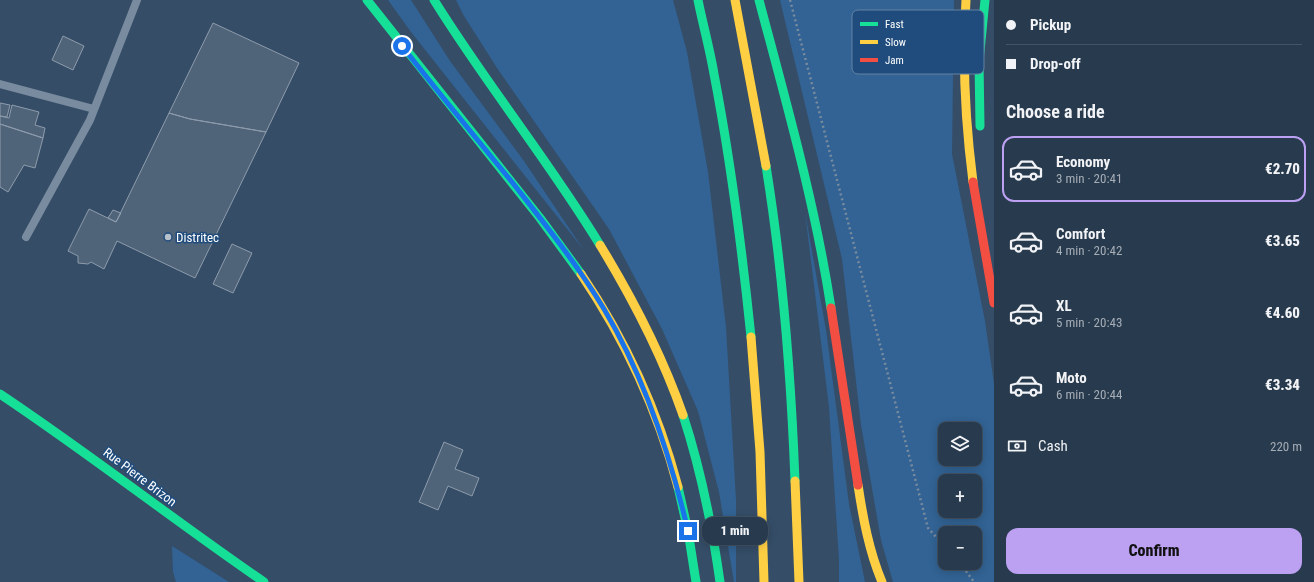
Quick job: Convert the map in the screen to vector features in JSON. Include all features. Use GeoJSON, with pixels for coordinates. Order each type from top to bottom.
{"type":"FeatureCollection","features":[{"type":"Feature","properties":{"kind":"main road"},"geometry":{"type":"LineString","coordinates":[[367,0],[533,208],[604,309],[626,350],[647,397],[666,448],[679,491],[688,531],[696,582]]}},
{"type":"Feature","properties":{"kind":"main road"},"geometry":{"type":"LineString","coordinates":[[434,0],[589,227],[643,320],[662,360],[676,395],[696,456],[715,544],[720,582]]}},
{"type":"Feature","properties":{"kind":"main road"},"geometry":{"type":"LineString","coordinates":[[698,0],[714,73],[726,141],[742,260],[754,371],[760,452],[764,582]]}},
{"type":"Feature","properties":{"kind":"main road"},"geometry":{"type":"LineString","coordinates":[[735,0],[763,146],[779,254],[788,342],[797,522],[798,582]]}},
{"type":"Feature","properties":{"kind":"main road"},"geometry":{"type":"LineString","coordinates":[[759,0],[807,181],[817,227],[862,513],[870,550],[882,582]]}},
{"type":"Feature","properties":{"kind":"main road"},"geometry":{"type":"LineString","coordinates":[[965,10],[966,0]]}},
{"type":"Feature","properties":{"kind":"main road"},"geometry":{"type":"LineString","coordinates":[[984,10],[985,0]]}},
{"type":"Feature","properties":{"kind":"main road"},"geometry":{"type":"LineString","coordinates":[[964,74],[969,155],[994,303]]}},
{"type":"Feature","properties":{"kind":"main road"},"geometry":{"type":"LineString","coordinates":[[979,74],[980,138]]}},
{"type":"Feature","properties":{"kind":"main road"},"geometry":{"type":"LineString","coordinates":[[981,169],[981,231]]}},
{"type":"Feature","properties":{"kind":"main road","name":"Rue Pierre Brizon"},"geometry":{"type":"LineString","coordinates":[[0,394],[77,446],[198,537],[264,582]]}},
{"type":"Feature","properties":{"kind":"lane"},"geometry":{"type":"LineString","coordinates":[[26,237],[90,120],[137,0]]}},
{"type":"Feature","properties":{"kind":"lane"},"geometry":{"type":"LineString","coordinates":[[0,84],[94,109]]}},
{"type":"Feature","properties":{"kind":"path"},"geometry":{"type":"LineString","coordinates":[[790,0],[928,528],[938,539]]}},
{"type":"Feature","properties":{"kind":"path"},"geometry":{"type":"LineString","coordinates":[[965,570],[974,582]]}},
{"type":"Feature","properties":{"kind":"shaded area"},"geometry":{"type":"Polygon","coordinates":[[[388,0],[411,0],[450,61],[524,161],[583,249],[411,32],[388,0]]]}},
{"type":"Feature","properties":{"kind":"shaded area"},"geometry":{"type":"Polygon","coordinates":[[[456,0],[673,0],[687,52],[708,172],[726,327],[736,500],[736,582],[734,582],[719,492],[698,411],[662,329],[609,229],[497,68],[464,16],[456,0]]]}},
{"type":"Feature","properties":{"kind":"shaded area"},"geometry":{"type":"Polygon","coordinates":[[[780,0],[954,0],[954,10],[852,10],[852,74],[953,74],[952,154],[985,321],[994,384],[994,582],[893,582],[881,540],[861,425],[842,259],[780,0]]]}},
{"type":"Feature","properties":{"kind":"shaded area"},"geometry":{"type":"Polygon","coordinates":[[[805,212],[826,330],[849,504],[865,582],[839,582],[839,560],[829,407],[805,212]]]}},
{"type":"Feature","properties":{"kind":"shaded area"},"geometry":{"type":"Polygon","coordinates":[[[172,546],[229,582],[176,582],[173,572],[172,546]]]}},
{"type":"Feature","properties":{"kind":"building"},"geometry":{"type":"Polygon","coordinates":[[[213,23],[299,63],[266,132],[190,119],[169,113],[213,23]]]}},
{"type":"Feature","properties":{"kind":"building"},"geometry":{"type":"Polygon","coordinates":[[[63,36],[84,46],[73,70],[52,60],[63,36]]]}},
{"type":"Feature","properties":{"kind":"building"},"geometry":{"type":"Polygon","coordinates":[[[0,103],[10,105],[7,117],[0,116],[0,103]]]}},
{"type":"Feature","properties":{"kind":"building"},"geometry":{"type":"Polygon","coordinates":[[[12,105],[39,112],[35,125],[45,128],[43,138],[0,124],[0,116],[9,118],[12,105]]]}},
{"type":"Feature","properties":{"kind":"building"},"geometry":{"type":"Polygon","coordinates":[[[169,113],[190,119],[266,132],[195,278],[117,241],[104,269],[91,262],[88,264],[78,263],[78,256],[68,251],[89,209],[116,222],[169,113]]]}},
{"type":"Feature","properties":{"kind":"building"},"geometry":{"type":"Polygon","coordinates":[[[0,124],[43,138],[35,168],[24,165],[8,192],[0,187],[0,124]]]}},
{"type":"Feature","properties":{"kind":"building"},"geometry":{"type":"Polygon","coordinates":[[[113,210],[121,213],[116,222],[108,218],[113,210]]]}},
{"type":"Feature","properties":{"kind":"building"},"geometry":{"type":"Polygon","coordinates":[[[232,244],[252,253],[233,293],[213,284],[232,244]]]}},
{"type":"Feature","properties":{"kind":"building"},"geometry":{"type":"Polygon","coordinates":[[[444,442],[463,450],[455,469],[479,478],[472,496],[448,486],[438,510],[419,502],[444,442]]]}},
{"type":"Feature","properties":{"kind":"traffic: fast"},"geometry":{"type":"LineString","coordinates":[[367,0],[540,218],[581,274]]}},
{"type":"Feature","properties":{"kind":"traffic: fast"},"geometry":{"type":"LineString","coordinates":[[434,0],[475,62],[560,183],[600,245]]}},
{"type":"Feature","properties":{"kind":"traffic: fast"},"geometry":{"type":"LineString","coordinates":[[698,0],[726,140],[740,238],[751,337]]}},
{"type":"Feature","properties":{"kind":"traffic: fast"},"geometry":{"type":"LineString","coordinates":[[759,0],[808,191],[817,230],[831,308]]}},
{"type":"Feature","properties":{"kind":"traffic: fast"},"geometry":{"type":"LineString","coordinates":[[984,10],[985,0]]}},
{"type":"Feature","properties":{"kind":"traffic: fast"},"geometry":{"type":"LineString","coordinates":[[979,74],[980,126]]}},
{"type":"Feature","properties":{"kind":"traffic: fast"},"geometry":{"type":"LineString","coordinates":[[766,166],[782,284],[791,402],[795,481]]}},
{"type":"Feature","properties":{"kind":"traffic: fast"},"geometry":{"type":"LineString","coordinates":[[0,394],[67,440],[264,582]]}},
{"type":"Feature","properties":{"kind":"traffic: fast"},"geometry":{"type":"LineString","coordinates":[[683,415],[705,498],[720,582]]}},
{"type":"Feature","properties":{"kind":"traffic: fast"},"geometry":{"type":"LineString","coordinates":[[678,487],[688,531],[696,582]]}},
{"type":"Feature","properties":{"kind":"traffic: slow"},"geometry":{"type":"LineString","coordinates":[[735,0],[766,166]]}},
{"type":"Feature","properties":{"kind":"traffic: slow"},"geometry":{"type":"LineString","coordinates":[[966,0],[966,10]]}},
{"type":"Feature","properties":{"kind":"traffic: slow"},"geometry":{"type":"LineString","coordinates":[[965,74],[968,136],[973,182]]}},
{"type":"Feature","properties":{"kind":"traffic: slow"},"geometry":{"type":"LineString","coordinates":[[600,245],[646,328],[666,371],[683,415]]}},
{"type":"Feature","properties":{"kind":"traffic: slow"},"geometry":{"type":"LineString","coordinates":[[581,274],[612,324],[638,376],[661,431],[678,487]]}},
{"type":"Feature","properties":{"kind":"traffic: slow"},"geometry":{"type":"LineString","coordinates":[[751,337],[760,452],[764,582]]}},
{"type":"Feature","properties":{"kind":"traffic: slow"},"geometry":{"type":"LineString","coordinates":[[795,481],[799,582]]}},
{"type":"Feature","properties":{"kind":"traffic: slow"},"geometry":{"type":"LineString","coordinates":[[858,485],[867,534],[873,558],[882,582]]}},
{"type":"Feature","properties":{"kind":"traffic: jam"},"geometry":{"type":"LineString","coordinates":[[973,182],[994,303]]}},
{"type":"Feature","properties":{"kind":"traffic: jam"},"geometry":{"type":"LineString","coordinates":[[831,308],[858,485]]}},
{"type":"Feature","properties":{"kind":"place","name":"Distritec"},"geometry":{"type":"Point","coordinates":[168,237]}},
{"type":"Feature","properties":{"kind":"route"},"geometry":{"type":"LineString","coordinates":[[402,46],[533,208],[556,238],[604,309],[626,350],[647,397],[666,448],[679,491],[688,531]]}}]}
